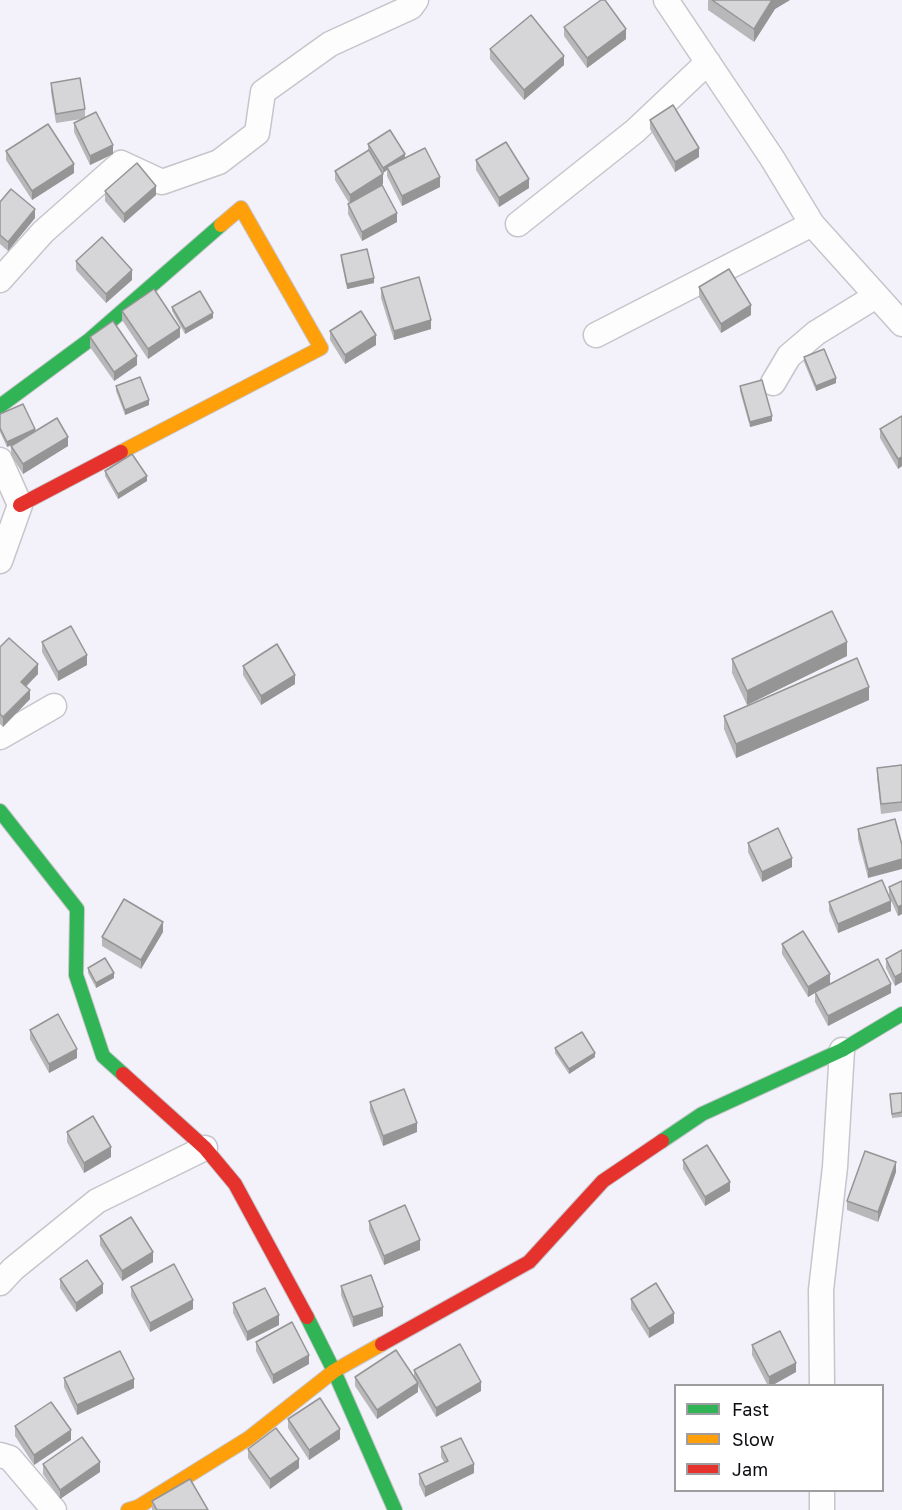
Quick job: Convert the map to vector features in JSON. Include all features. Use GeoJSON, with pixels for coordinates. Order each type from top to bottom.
{"type":"FeatureCollection","features":[{"type":"Feature","properties":{"kind":"street"},"geometry":{"type":"LineString","coordinates":[[0,280],[43,232],[121,163],[162,182],[219,162],[257,133],[263,92],[330,44],[411,7],[416,0]]}},
{"type":"Feature","properties":{"kind":"street"},"geometry":{"type":"LineString","coordinates":[[666,0],[812,224],[902,324]]}},
{"type":"Feature","properties":{"kind":"street"},"geometry":{"type":"LineString","coordinates":[[518,224],[635,131],[708,62]]}},
{"type":"Feature","properties":{"kind":"street"},"geometry":{"type":"LineString","coordinates":[[0,406],[88,341],[241,208],[278,269],[321,348],[20,504],[0,561]]}},
{"type":"Feature","properties":{"kind":"street"},"geometry":{"type":"LineString","coordinates":[[596,335],[734,267],[812,224]]}},
{"type":"Feature","properties":{"kind":"street"},"geometry":{"type":"LineString","coordinates":[[773,383],[789,356],[807,341],[876,296]]}},
{"type":"Feature","properties":{"kind":"street"},"geometry":{"type":"LineString","coordinates":[[0,460],[20,504]]}},
{"type":"Feature","properties":{"kind":"street"},"geometry":{"type":"LineString","coordinates":[[0,737],[54,706]]}},
{"type":"Feature","properties":{"kind":"street"},"geometry":{"type":"LineString","coordinates":[[0,811],[77,909],[76,975],[103,1056],[205,1148],[235,1184],[282,1267],[334,1371],[395,1510]]}},
{"type":"Feature","properties":{"kind":"street"},"geometry":{"type":"LineString","coordinates":[[128,1510],[138,1507],[249,1438],[334,1371],[529,1262],[603,1181],[702,1114],[842,1050],[902,1014]]}},
{"type":"Feature","properties":{"kind":"street"},"geometry":{"type":"LineString","coordinates":[[822,1384],[821,1290],[835,1167],[842,1050]]}},
{"type":"Feature","properties":{"kind":"street"},"geometry":{"type":"LineString","coordinates":[[0,1283],[13,1269],[97,1201],[205,1148]]}},
{"type":"Feature","properties":{"kind":"street"},"geometry":{"type":"LineString","coordinates":[[0,1455],[9,1458],[54,1510]]}},
{"type":"Feature","properties":{"kind":"street"},"geometry":{"type":"LineString","coordinates":[[822,1492],[822,1510]]}},
{"type":"Feature","properties":{"kind":"building"},"geometry":{"type":"Polygon","coordinates":[[[601,0],[605,0],[626,29],[587,58],[564,27],[601,0]]]}},
{"type":"Feature","properties":{"kind":"building"},"geometry":{"type":"Polygon","coordinates":[[[712,0],[772,0],[754,29],[712,0]]]}},
{"type":"Feature","properties":{"kind":"building"},"geometry":{"type":"Polygon","coordinates":[[[531,15],[564,56],[524,90],[490,49],[531,15]]]}},
{"type":"Feature","properties":{"kind":"building"},"geometry":{"type":"Polygon","coordinates":[[[80,78],[85,109],[56,114],[51,83],[80,78]]]}},
{"type":"Feature","properties":{"kind":"building"},"geometry":{"type":"Polygon","coordinates":[[[673,105],[699,148],[675,162],[650,120],[673,105]]]}},
{"type":"Feature","properties":{"kind":"building"},"geometry":{"type":"Polygon","coordinates":[[[96,112],[113,145],[90,156],[74,123],[96,112]]]}},
{"type":"Feature","properties":{"kind":"building"},"geometry":{"type":"Polygon","coordinates":[[[48,124],[74,164],[32,191],[6,151],[48,124]]]}},
{"type":"Feature","properties":{"kind":"building"},"geometry":{"type":"Polygon","coordinates":[[[390,130],[405,154],[383,168],[368,144],[390,130]]]}},
{"type":"Feature","properties":{"kind":"building"},"geometry":{"type":"Polygon","coordinates":[[[506,142],[529,179],[499,198],[476,160],[506,142]]]}},
{"type":"Feature","properties":{"kind":"building"},"geometry":{"type":"Polygon","coordinates":[[[425,148],[440,177],[402,196],[387,167],[425,148]]]}},
{"type":"Feature","properties":{"kind":"building"},"geometry":{"type":"Polygon","coordinates":[[[369,150],[383,174],[350,195],[335,171],[369,150]]]}},
{"type":"Feature","properties":{"kind":"building"},"geometry":{"type":"Polygon","coordinates":[[[137,163],[156,186],[124,214],[105,191],[137,163]]]}},
{"type":"Feature","properties":{"kind":"building"},"geometry":{"type":"Polygon","coordinates":[[[382,185],[397,213],[362,232],[348,204],[382,185]]]}},
{"type":"Feature","properties":{"kind":"building"},"geometry":{"type":"Polygon","coordinates":[[[11,189],[35,209],[8,242],[0,235],[0,202],[11,189]]]}},
{"type":"Feature","properties":{"kind":"building"},"geometry":{"type":"Polygon","coordinates":[[[102,237],[132,270],[106,294],[76,261],[102,237]]]}},
{"type":"Feature","properties":{"kind":"building"},"geometry":{"type":"Polygon","coordinates":[[[367,249],[374,278],[347,284],[341,255],[367,249]]]}},
{"type":"Feature","properties":{"kind":"building"},"geometry":{"type":"Polygon","coordinates":[[[729,269],[751,305],[721,324],[699,287],[729,269]]]}},
{"type":"Feature","properties":{"kind":"building"},"geometry":{"type":"Polygon","coordinates":[[[419,277],[431,320],[394,331],[381,288],[419,277]]]}},
{"type":"Feature","properties":{"kind":"building"},"geometry":{"type":"Polygon","coordinates":[[[154,289],[180,328],[148,349],[122,311],[154,289]]]}},
{"type":"Feature","properties":{"kind":"building"},"geometry":{"type":"Polygon","coordinates":[[[200,291],[213,313],[185,329],[172,307],[200,291]]]}},
{"type":"Feature","properties":{"kind":"building"},"geometry":{"type":"Polygon","coordinates":[[[361,311],[376,335],[345,355],[330,331],[361,311]]]}},
{"type":"Feature","properties":{"kind":"building"},"geometry":{"type":"Polygon","coordinates":[[[113,321],[137,356],[114,372],[90,337],[113,321]]]}},
{"type":"Feature","properties":{"kind":"building"},"geometry":{"type":"Polygon","coordinates":[[[824,349],[836,378],[816,386],[804,357],[824,349]]]}},
{"type":"Feature","properties":{"kind":"building"},"geometry":{"type":"Polygon","coordinates":[[[140,377],[149,400],[125,410],[116,386],[140,377]]]}},
{"type":"Feature","properties":{"kind":"building"},"geometry":{"type":"Polygon","coordinates":[[[762,380],[772,416],[750,422],[740,386],[762,380]]]}},
{"type":"Feature","properties":{"kind":"building"},"geometry":{"type":"Polygon","coordinates":[[[23,404],[35,429],[7,442],[0,428],[0,414],[23,404]]]}},
{"type":"Feature","properties":{"kind":"building"},"geometry":{"type":"Polygon","coordinates":[[[902,416],[902,457],[898,459],[880,429],[902,416]]]}},
{"type":"Feature","properties":{"kind":"building"},"geometry":{"type":"Polygon","coordinates":[[[57,418],[68,437],[23,464],[11,446],[57,418]]]}},
{"type":"Feature","properties":{"kind":"building"},"geometry":{"type":"Polygon","coordinates":[[[132,454],[147,476],[118,494],[105,471],[132,454]]]}},
{"type":"Feature","properties":{"kind":"building"},"geometry":{"type":"Polygon","coordinates":[[[832,611],[847,642],[747,691],[732,659],[832,611]]]}},
{"type":"Feature","properties":{"kind":"building"},"geometry":{"type":"Polygon","coordinates":[[[71,626],[87,655],[58,672],[42,642],[71,626]]]}},
{"type":"Feature","properties":{"kind":"building"},"geometry":{"type":"Polygon","coordinates":[[[9,638],[38,664],[21,682],[30,690],[3,717],[0,714],[0,647],[9,638]]]}},
{"type":"Feature","properties":{"kind":"building"},"geometry":{"type":"Polygon","coordinates":[[[277,644],[295,675],[261,696],[243,666],[277,644]]]}},
{"type":"Feature","properties":{"kind":"building"},"geometry":{"type":"Polygon","coordinates":[[[857,658],[869,687],[736,744],[724,716],[857,658]]]}},
{"type":"Feature","properties":{"kind":"building"},"geometry":{"type":"Polygon","coordinates":[[[902,765],[902,802],[881,804],[877,768],[902,765]]]}},
{"type":"Feature","properties":{"kind":"building"},"geometry":{"type":"Polygon","coordinates":[[[895,819],[902,845],[902,859],[868,869],[858,829],[895,819]]]}},
{"type":"Feature","properties":{"kind":"building"},"geometry":{"type":"Polygon","coordinates":[[[778,828],[792,858],[762,872],[748,843],[778,828]]]}},
{"type":"Feature","properties":{"kind":"building"},"geometry":{"type":"Polygon","coordinates":[[[882,880],[891,901],[838,924],[829,902],[882,880]]]}},
{"type":"Feature","properties":{"kind":"building"},"geometry":{"type":"Polygon","coordinates":[[[902,881],[902,905],[898,907],[889,887],[902,881]]]}},
{"type":"Feature","properties":{"kind":"building"},"geometry":{"type":"Polygon","coordinates":[[[124,899],[163,922],[141,960],[102,937],[124,899]]]}},
{"type":"Feature","properties":{"kind":"building"},"geometry":{"type":"Polygon","coordinates":[[[803,931],[830,974],[808,987],[782,944],[803,931]]]}},
{"type":"Feature","properties":{"kind":"building"},"geometry":{"type":"Polygon","coordinates":[[[902,950],[902,973],[895,977],[886,959],[902,950]]]}},
{"type":"Feature","properties":{"kind":"building"},"geometry":{"type":"Polygon","coordinates":[[[105,958],[114,973],[96,983],[88,968],[105,958]]]}},
{"type":"Feature","properties":{"kind":"building"},"geometry":{"type":"Polygon","coordinates":[[[878,959],[891,984],[828,1016],[815,992],[878,959]]]}},
{"type":"Feature","properties":{"kind":"building"},"geometry":{"type":"Polygon","coordinates":[[[58,1014],[77,1049],[49,1064],[30,1030],[58,1014]]]}},
{"type":"Feature","properties":{"kind":"building"},"geometry":{"type":"Polygon","coordinates":[[[582,1032],[595,1053],[569,1069],[555,1048],[582,1032]]]}},
{"type":"Feature","properties":{"kind":"building"},"geometry":{"type":"Polygon","coordinates":[[[404,1089],[417,1123],[383,1136],[370,1102],[404,1089]]]}},
{"type":"Feature","properties":{"kind":"building"},"geometry":{"type":"Polygon","coordinates":[[[902,1093],[902,1112],[892,1114],[890,1094],[902,1093]]]}},
{"type":"Feature","properties":{"kind":"building"},"geometry":{"type":"Polygon","coordinates":[[[93,1116],[111,1147],[84,1163],[67,1132],[93,1116]]]}},
{"type":"Feature","properties":{"kind":"building"},"geometry":{"type":"Polygon","coordinates":[[[707,1145],[730,1182],[705,1197],[683,1160],[707,1145]]]}},
{"type":"Feature","properties":{"kind":"building"},"geometry":{"type":"Polygon","coordinates":[[[865,1151],[896,1162],[878,1212],[847,1201],[865,1151]]]}},
{"type":"Feature","properties":{"kind":"building"},"geometry":{"type":"Polygon","coordinates":[[[405,1205],[420,1240],[384,1256],[369,1221],[405,1205]]]}},
{"type":"Feature","properties":{"kind":"building"},"geometry":{"type":"Polygon","coordinates":[[[131,1217],[153,1252],[122,1271],[100,1236],[131,1217]]]}},
{"type":"Feature","properties":{"kind":"building"},"geometry":{"type":"Polygon","coordinates":[[[87,1260],[103,1284],[76,1303],[60,1279],[87,1260]]]}},
{"type":"Feature","properties":{"kind":"building"},"geometry":{"type":"Polygon","coordinates":[[[174,1264],[193,1300],[150,1323],[131,1287],[174,1264]]]}},
{"type":"Feature","properties":{"kind":"building"},"geometry":{"type":"Polygon","coordinates":[[[371,1275],[383,1307],[353,1317],[341,1286],[371,1275]]]}},
{"type":"Feature","properties":{"kind":"building"},"geometry":{"type":"Polygon","coordinates":[[[656,1283],[674,1313],[649,1329],[631,1299],[656,1283]]]}},
{"type":"Feature","properties":{"kind":"building"},"geometry":{"type":"Polygon","coordinates":[[[265,1288],[279,1315],[247,1332],[233,1303],[265,1288]]]}},
{"type":"Feature","properties":{"kind":"building"},"geometry":{"type":"Polygon","coordinates":[[[292,1322],[309,1355],[273,1375],[256,1342],[292,1322]]]}},
{"type":"Feature","properties":{"kind":"building"},"geometry":{"type":"Polygon","coordinates":[[[780,1331],[796,1363],[769,1377],[752,1345],[780,1331]]]}},
{"type":"Feature","properties":{"kind":"building"},"geometry":{"type":"Polygon","coordinates":[[[460,1344],[481,1382],[436,1408],[414,1370],[460,1344]]]}},
{"type":"Feature","properties":{"kind":"building"},"geometry":{"type":"Polygon","coordinates":[[[396,1350],[418,1383],[377,1410],[355,1377],[396,1350]]]}},
{"type":"Feature","properties":{"kind":"building"},"geometry":{"type":"Polygon","coordinates":[[[120,1351],[134,1379],[77,1405],[64,1378],[120,1351]]]}},
{"type":"Feature","properties":{"kind":"building"},"geometry":{"type":"Polygon","coordinates":[[[320,1398],[340,1429],[309,1450],[288,1419],[320,1398]]]}},
{"type":"Feature","properties":{"kind":"building"},"geometry":{"type":"Polygon","coordinates":[[[51,1402],[71,1430],[34,1455],[15,1426],[51,1402]]]}},
{"type":"Feature","properties":{"kind":"building"},"geometry":{"type":"Polygon","coordinates":[[[276,1428],[299,1459],[270,1479],[248,1449],[276,1428]]]}},
{"type":"Feature","properties":{"kind":"building"},"geometry":{"type":"Polygon","coordinates":[[[82,1437],[100,1462],[60,1490],[43,1464],[82,1437]]]}},
{"type":"Feature","properties":{"kind":"building"},"geometry":{"type":"Polygon","coordinates":[[[461,1438],[474,1464],[425,1487],[419,1474],[448,1461],[441,1447],[461,1438]]]}},
{"type":"Feature","properties":{"kind":"building"},"geometry":{"type":"Polygon","coordinates":[[[190,1479],[208,1510],[157,1510],[152,1501],[190,1479]]]}},
{"type":"Feature","properties":{"kind":"traffic: fast"},"geometry":{"type":"LineString","coordinates":[[0,406],[88,341],[221,225]]}},
{"type":"Feature","properties":{"kind":"traffic: fast"},"geometry":{"type":"LineString","coordinates":[[0,811],[77,909],[76,975],[103,1056],[123,1074]]}},
{"type":"Feature","properties":{"kind":"traffic: fast"},"geometry":{"type":"LineString","coordinates":[[662,1141],[702,1114],[842,1050],[902,1014]]}},
{"type":"Feature","properties":{"kind":"traffic: fast"},"geometry":{"type":"LineString","coordinates":[[307,1317],[334,1371],[395,1510]]}},
{"type":"Feature","properties":{"kind":"traffic: slow"},"geometry":{"type":"LineString","coordinates":[[121,452],[321,348],[241,208],[221,225]]}},
{"type":"Feature","properties":{"kind":"traffic: slow"},"geometry":{"type":"LineString","coordinates":[[128,1510],[138,1507],[249,1438],[334,1371],[382,1344]]}},
{"type":"Feature","properties":{"kind":"traffic: jam"},"geometry":{"type":"LineString","coordinates":[[20,505],[121,452]]}},
{"type":"Feature","properties":{"kind":"traffic: jam"},"geometry":{"type":"LineString","coordinates":[[123,1074],[205,1148],[235,1184],[307,1317]]}},
{"type":"Feature","properties":{"kind":"traffic: jam"},"geometry":{"type":"LineString","coordinates":[[382,1344],[529,1262],[603,1181],[662,1141]]}}]}
